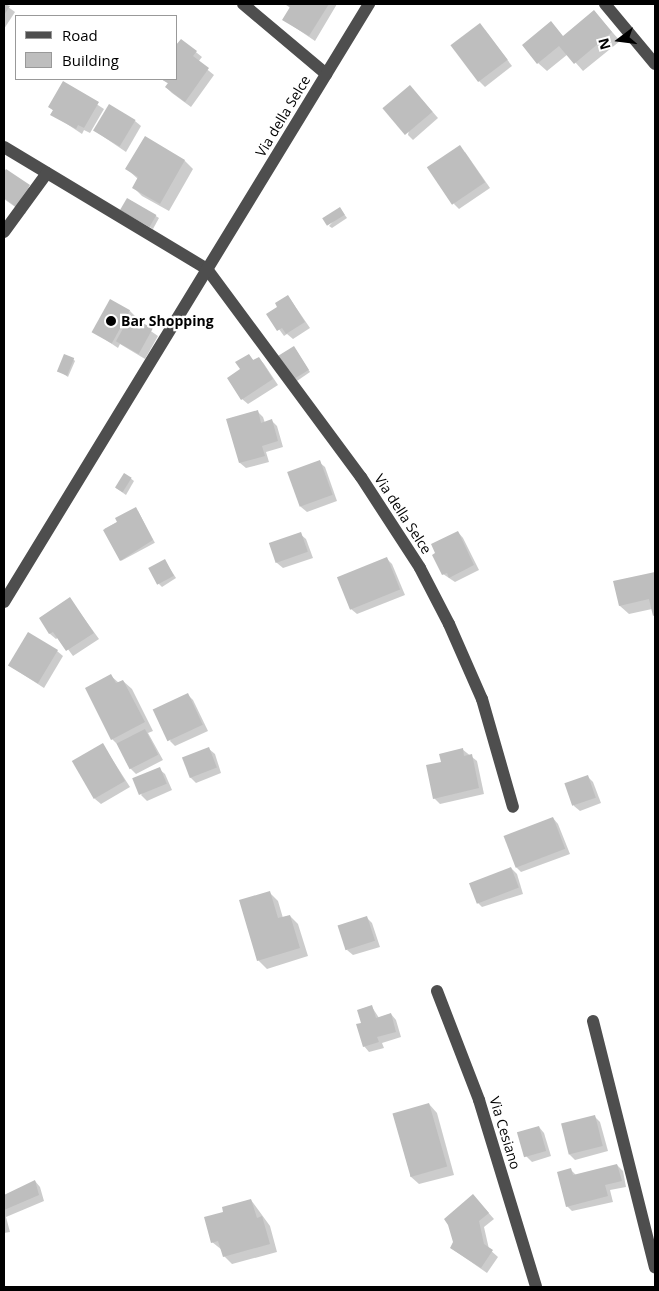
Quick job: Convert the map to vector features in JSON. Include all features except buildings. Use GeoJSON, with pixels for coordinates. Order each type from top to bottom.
{"type":"FeatureCollection","features":[{"type":"Feature","properties":{"kind":"street"},"geometry":{"type":"LineString","coordinates":[[242,4],[326,74]]}},
{"type":"Feature","properties":{"kind":"street","name":"Via della Selce"},"geometry":{"type":"LineString","coordinates":[[4,602],[369,4]]}},
{"type":"Feature","properties":{"kind":"street"},"geometry":{"type":"LineString","coordinates":[[605,4],[655,64]]}},
{"type":"Feature","properties":{"kind":"street"},"geometry":{"type":"LineString","coordinates":[[4,147],[207,269]]}},
{"type":"Feature","properties":{"kind":"street"},"geometry":{"type":"LineString","coordinates":[[4,232],[47,173]]}},
{"type":"Feature","properties":{"kind":"street","name":"Via della Selce"},"geometry":{"type":"LineString","coordinates":[[207,269],[361,477],[420,568],[449,624],[482,699],[513,808]]}},
{"type":"Feature","properties":{"kind":"street","name":"Via Cesiano"},"geometry":{"type":"LineString","coordinates":[[437,991],[479,1100],[536,1287]]}},
{"type":"Feature","properties":{"kind":"street"},"geometry":{"type":"LineString","coordinates":[[593,1021],[655,1267]]}},
{"type":"Feature","properties":{"kind":"place","name":"Bar Shopping"},"geometry":{"type":"Point","coordinates":[111,321]}}]}
